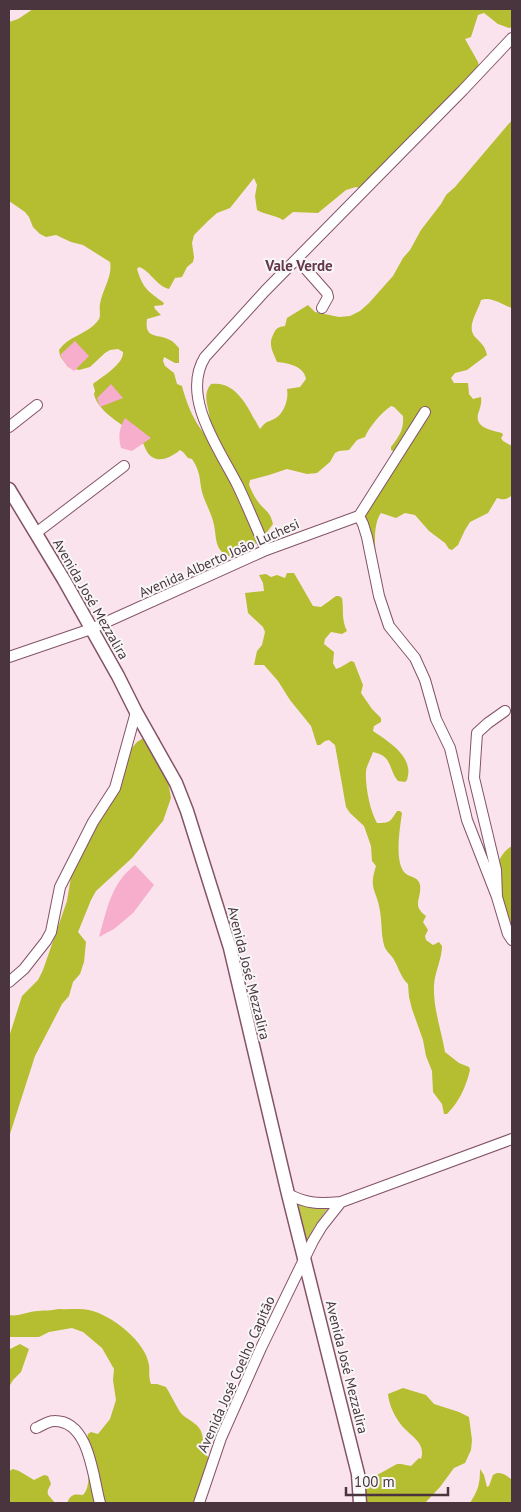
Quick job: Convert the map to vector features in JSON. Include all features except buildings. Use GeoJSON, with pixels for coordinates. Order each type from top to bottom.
{"type":"FeatureCollection","features":[{"type":"Feature","properties":{"kind":"main road","name":"Avenida José Mezzalira"},"geometry":{"type":"LineString","coordinates":[[9,489],[118,676],[176,783],[187,811],[230,948],[288,1194],[358,1474],[360,1503]]}},
{"type":"Feature","properties":{"kind":"street"},"geometry":{"type":"LineString","coordinates":[[266,550],[239,488],[208,429],[198,402],[197,380],[199,368],[205,357],[297,258],[512,38]]}},
{"type":"Feature","properties":{"kind":"street"},"geometry":{"type":"LineString","coordinates":[[297,258],[327,293],[328,297],[322,308]]}},
{"type":"Feature","properties":{"kind":"street"},"geometry":{"type":"LineString","coordinates":[[9,427],[37,405]]}},
{"type":"Feature","properties":{"kind":"street"},"geometry":{"type":"LineString","coordinates":[[425,412],[359,516],[367,537],[379,596],[390,626],[415,658],[425,680],[436,718],[450,748],[467,820],[497,897],[508,934],[512,940]]}},
{"type":"Feature","properties":{"kind":"street"},"geometry":{"type":"LineString","coordinates":[[36,533],[124,466]]}},
{"type":"Feature","properties":{"kind":"street","name":"Avenida Alberto João Luchesi"},"geometry":{"type":"LineString","coordinates":[[9,657],[91,629],[266,550],[359,516]]}},
{"type":"Feature","properties":{"kind":"street"},"geometry":{"type":"LineString","coordinates":[[497,897],[496,870],[474,778],[477,733],[505,711]]}},
{"type":"Feature","properties":{"kind":"street"},"geometry":{"type":"LineString","coordinates":[[9,982],[24,969],[43,946],[51,932],[60,888],[93,822],[115,788],[136,712]]}},
{"type":"Feature","properties":{"kind":"street"},"geometry":{"type":"LineString","coordinates":[[288,1194],[298,1200],[312,1204],[341,1202],[512,1139]]}},
{"type":"Feature","properties":{"kind":"street","name":"Avenida José Coelho Capitão"},"geometry":{"type":"LineString","coordinates":[[199,1503],[221,1438],[260,1348],[304,1258],[322,1226],[341,1202]]}},
{"type":"Feature","properties":{"kind":"street"},"geometry":{"type":"LineString","coordinates":[[36,1428],[54,1421],[70,1426],[78,1432],[91,1463],[100,1503]]}},
{"type":"Feature","properties":{"kind":"green space"},"geometry":{"type":"Polygon","coordinates":[[[296,1202],[313,1208],[328,1208],[315,1226],[305,1245],[296,1202]]]}},
{"type":"Feature","properties":{"kind":"shaded area"},"geometry":{"type":"Polygon","coordinates":[[[33,9],[512,9],[512,27],[509,28],[498,24],[484,13],[478,15],[471,37],[465,39],[479,67],[366,190],[356,187],[346,190],[318,213],[293,212],[283,220],[257,210],[255,196],[257,185],[254,178],[230,208],[217,213],[194,235],[192,243],[193,262],[187,267],[182,277],[175,278],[169,289],[161,285],[143,269],[139,267],[137,269],[147,289],[164,303],[163,305],[154,306],[161,315],[147,319],[148,330],[153,335],[171,341],[179,348],[179,363],[164,357],[163,361],[165,366],[174,373],[177,384],[182,386],[199,426],[207,436],[210,421],[206,396],[211,384],[220,384],[228,387],[242,398],[260,429],[265,423],[281,414],[286,402],[287,389],[300,387],[306,379],[299,368],[277,362],[271,345],[276,329],[285,326],[287,318],[308,305],[315,312],[339,317],[350,316],[360,311],[393,276],[421,230],[446,195],[512,120],[512,308],[493,300],[481,300],[473,319],[472,329],[473,334],[484,347],[487,355],[467,370],[455,373],[451,378],[454,383],[468,383],[469,394],[473,399],[481,397],[478,414],[479,422],[485,428],[502,433],[501,438],[503,441],[512,446],[512,495],[505,499],[497,498],[488,513],[470,522],[458,545],[452,550],[429,531],[415,515],[405,513],[396,518],[381,513],[375,534],[378,575],[364,519],[369,508],[376,480],[393,456],[395,452],[391,450],[391,447],[402,429],[403,416],[394,407],[391,406],[380,416],[365,437],[357,440],[349,450],[335,453],[330,462],[317,473],[307,474],[287,469],[250,480],[249,485],[254,495],[269,514],[273,524],[264,536],[250,549],[242,554],[228,556],[221,551],[218,545],[213,521],[202,492],[198,472],[192,459],[188,458],[180,450],[163,459],[152,457],[148,454],[141,440],[107,414],[97,401],[93,384],[116,366],[123,352],[118,349],[110,350],[90,367],[79,370],[68,367],[60,356],[59,350],[67,342],[99,320],[101,299],[111,267],[110,262],[83,245],[56,235],[46,237],[40,234],[33,227],[25,212],[9,201],[9,22],[18,19],[33,9]]]}},
{"type":"Feature","properties":{"kind":"shaded area"},"geometry":{"type":"Polygon","coordinates":[[[75,341],[89,356],[74,371],[67,366],[60,355],[75,341]]]}},
{"type":"Feature","properties":{"kind":"shaded area"},"geometry":{"type":"Polygon","coordinates":[[[111,384],[123,398],[100,407],[97,398],[111,384]]]}},
{"type":"Feature","properties":{"kind":"shaded area"},"geometry":{"type":"Polygon","coordinates":[[[125,418],[151,438],[132,451],[121,448],[120,444],[119,436],[125,418]]]}},
{"type":"Feature","properties":{"kind":"shaded area"},"geometry":{"type":"Polygon","coordinates":[[[287,573],[294,573],[313,606],[321,607],[336,596],[342,598],[343,618],[347,631],[342,634],[331,632],[325,639],[324,644],[334,652],[333,663],[336,669],[351,661],[354,662],[363,685],[361,693],[381,718],[381,722],[374,726],[373,731],[394,746],[406,762],[407,780],[405,782],[398,781],[387,760],[373,752],[367,766],[366,784],[368,798],[377,823],[389,821],[397,811],[402,813],[399,853],[402,868],[407,875],[418,880],[420,885],[418,905],[426,916],[423,922],[428,930],[425,936],[426,940],[433,945],[439,942],[442,946],[434,994],[445,1052],[459,1063],[469,1067],[470,1070],[462,1094],[447,1114],[444,1114],[442,1104],[433,1092],[432,1071],[412,1009],[408,984],[385,947],[382,937],[379,904],[373,885],[376,866],[372,861],[371,846],[364,826],[346,807],[335,745],[329,740],[317,745],[311,726],[290,700],[278,681],[264,665],[254,665],[257,651],[262,645],[265,632],[263,627],[248,613],[245,593],[264,591],[259,575],[266,574],[271,577],[277,575],[285,578],[287,573]]]}},
{"type":"Feature","properties":{"kind":"shaded area"},"geometry":{"type":"Polygon","coordinates":[[[148,735],[160,738],[160,751],[171,798],[163,821],[132,858],[96,891],[91,900],[78,932],[86,942],[84,962],[80,974],[73,982],[69,996],[62,1004],[35,1056],[9,1137],[9,1037],[22,996],[38,980],[43,970],[67,901],[71,877],[130,750],[137,742],[148,735]]]}},
{"type":"Feature","properties":{"kind":"shaded area"},"geometry":{"type":"Polygon","coordinates":[[[512,846],[512,939],[501,911],[498,863],[507,849],[512,846]]]}},
{"type":"Feature","properties":{"kind":"shaded area"},"geometry":{"type":"Polygon","coordinates":[[[135,865],[154,885],[133,913],[114,929],[99,937],[115,889],[120,880],[135,865]]]}},
{"type":"Feature","properties":{"kind":"shaded area"},"geometry":{"type":"Polygon","coordinates":[[[59,1309],[85,1309],[108,1317],[142,1347],[147,1356],[151,1384],[166,1387],[180,1412],[197,1425],[201,1431],[204,1450],[211,1460],[200,1503],[67,1503],[71,1496],[83,1495],[86,1491],[88,1480],[85,1450],[88,1434],[91,1432],[98,1434],[110,1419],[116,1400],[113,1380],[114,1369],[102,1348],[83,1332],[72,1328],[49,1332],[39,1337],[9,1337],[9,1315],[59,1309]]]}},
{"type":"Feature","properties":{"kind":"shaded area"},"geometry":{"type":"Polygon","coordinates":[[[20,1344],[29,1349],[21,1372],[9,1387],[9,1352],[10,1349],[20,1344]]]}},
{"type":"Feature","properties":{"kind":"shaded area"},"geometry":{"type":"Polygon","coordinates":[[[403,1388],[426,1395],[434,1404],[469,1417],[472,1440],[471,1450],[465,1463],[454,1468],[425,1503],[358,1503],[368,1480],[397,1464],[411,1466],[419,1458],[421,1459],[422,1449],[420,1444],[400,1423],[390,1403],[388,1394],[403,1388]]]}},
{"type":"Feature","properties":{"kind":"shaded area"},"geometry":{"type":"Polygon","coordinates":[[[13,1469],[34,1480],[44,1475],[48,1476],[51,1484],[48,1493],[55,1503],[9,1503],[9,1471],[13,1469]]]}},
{"type":"Feature","properties":{"kind":"shaded area"},"geometry":{"type":"Polygon","coordinates":[[[480,1469],[484,1475],[487,1487],[493,1475],[498,1473],[508,1476],[512,1480],[512,1503],[470,1503],[478,1487],[480,1469]]]}},
{"type":"Feature","properties":{"kind":"district","name":"Vale Verde"},"geometry":{"type":"Point","coordinates":[299,265]}}]}
